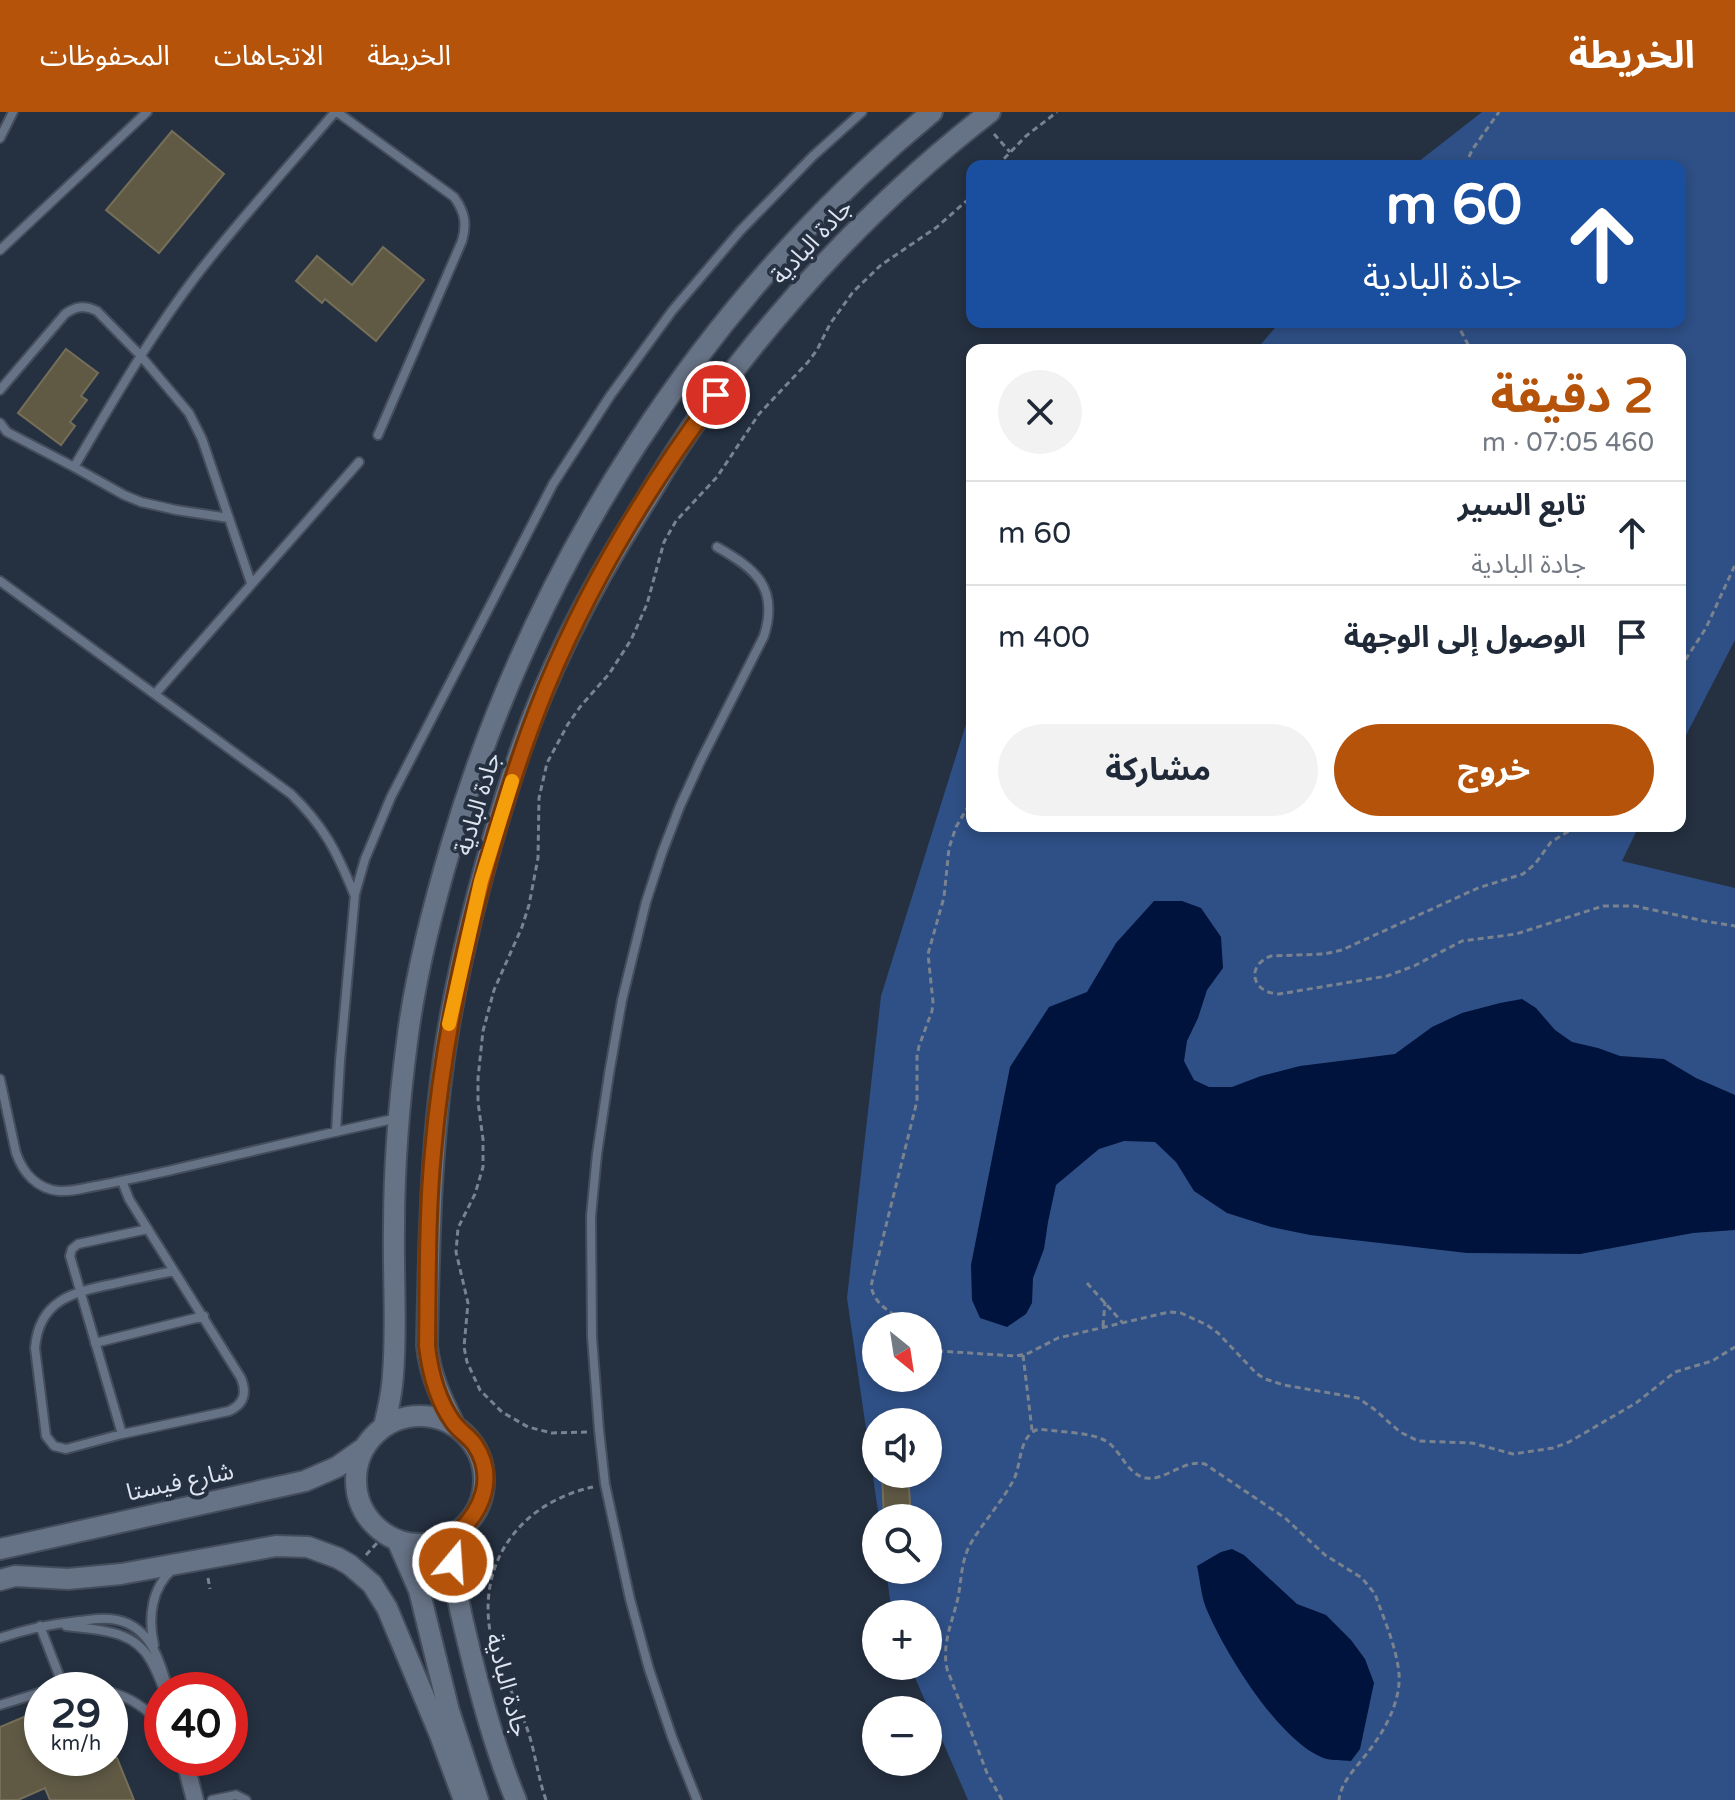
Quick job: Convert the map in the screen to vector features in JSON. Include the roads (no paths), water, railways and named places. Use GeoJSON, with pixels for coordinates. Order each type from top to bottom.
{"type":"FeatureCollection","features":[{"type":"Feature","properties":{"kind":"street","name":"جادة البادية"},"geometry":{"type":"LineString","coordinates":[[384,1426],[394,1367],[395,1162],[407,1039],[422,959],[448,854],[491,726],[558,578],[597,506],[687,371],[737,307],[791,246],[848,187],[932,112]]}},
{"type":"Feature","properties":{"kind":"street","name":"جادة البادية"},"geometry":{"type":"LineString","coordinates":[[454,1424],[436,1387],[427,1346],[433,1153],[440,1084],[451,1016],[481,881],[520,753],[547,686],[611,556],[687,434],[730,375],[775,320],[853,235],[927,165],[986,115]]}},
{"type":"Feature","properties":{"kind":"street"},"geometry":{"type":"LineString","coordinates":[[431,1416],[454,1424],[477,1447],[483,1462],[485,1478],[478,1510],[456,1534],[442,1540],[412,1544],[397,1540],[374,1525],[359,1501],[356,1472],[364,1448],[384,1426],[407,1417],[431,1416]]}},
{"type":"Feature","properties":{"kind":"street","name":"شارع فيستا"},"geometry":{"type":"LineString","coordinates":[[0,1549],[305,1481],[337,1467],[364,1448]]}},
{"type":"Feature","properties":{"kind":"street","name":"جادة البادية"},"geometry":{"type":"LineString","coordinates":[[456,1534],[453,1562],[456,1592],[482,1700],[516,1800]]}},
{"type":"Feature","properties":{"kind":"street"},"geometry":{"type":"LineString","coordinates":[[397,1540],[419,1590],[449,1711],[478,1800]]}},
{"type":"Feature","properties":{"kind":"street"},"geometry":{"type":"LineString","coordinates":[[7,1578],[94,1578],[276,1546],[323,1552],[350,1565],[380,1596],[395,1624],[464,1800]]}},
{"type":"Feature","properties":{"kind":"street"},"geometry":{"type":"LineString","coordinates":[[189,1776],[195,1800]]}},
{"type":"Feature","properties":{"kind":"lane"},"geometry":{"type":"LineString","coordinates":[[0,138],[13,112]]}},
{"type":"Feature","properties":{"kind":"lane"},"geometry":{"type":"LineString","coordinates":[[0,250],[147,112]]}},
{"type":"Feature","properties":{"kind":"lane"},"geometry":{"type":"LineString","coordinates":[[74,467],[140,355],[198,274],[336,112],[454,197],[465,218],[462,241],[378,435]]}},
{"type":"Feature","properties":{"kind":"lane"},"geometry":{"type":"LineString","coordinates":[[336,1132],[355,894],[365,859],[391,797],[553,484],[610,396],[672,311],[740,231],[813,156],[862,112]]}},
{"type":"Feature","properties":{"kind":"lane"},"geometry":{"type":"LineString","coordinates":[[0,390],[65,314],[77,307],[97,311],[180,401],[197,428],[251,583]]}},
{"type":"Feature","properties":{"kind":"lane"},"geometry":{"type":"LineString","coordinates":[[0,423],[7,432],[124,495],[176,510],[229,518]]}},
{"type":"Feature","properties":{"kind":"lane"},"geometry":{"type":"LineString","coordinates":[[155,694],[359,462]]}},
{"type":"Feature","properties":{"kind":"lane"},"geometry":{"type":"LineString","coordinates":[[697,1800],[649,1669],[605,1484],[592,1337],[591,1216],[597,1154],[622,1000],[646,902],[662,853],[701,760],[767,625],[768,601],[759,578],[743,561],[717,547]]}},
{"type":"Feature","properties":{"kind":"lane"},"geometry":{"type":"LineString","coordinates":[[0,581],[291,794],[311,813],[327,835],[355,894]]}},
{"type":"Feature","properties":{"kind":"lane"},"geometry":{"type":"LineString","coordinates":[[0,1079],[20,1165],[36,1183],[59,1191],[122,1181],[399,1118]]}},
{"type":"Feature","properties":{"kind":"lane"},"geometry":{"type":"LineString","coordinates":[[122,1181],[129,1199],[241,1378],[245,1395],[242,1402],[229,1411],[66,1449],[54,1446],[46,1436],[35,1348],[36,1336],[48,1312],[57,1303],[79,1291],[174,1271]]}},
{"type":"Feature","properties":{"kind":"lane"},"geometry":{"type":"LineString","coordinates":[[122,1434],[70,1252],[75,1246],[148,1229]]}},
{"type":"Feature","properties":{"kind":"lane"},"geometry":{"type":"LineString","coordinates":[[95,1343],[204,1316]]}},
{"type":"Feature","properties":{"kind":"lane"},"geometry":{"type":"LineString","coordinates":[[161,1672],[151,1619],[155,1595],[163,1578],[180,1564]]}},
{"type":"Feature","properties":{"kind":"lane"},"geometry":{"type":"LineString","coordinates":[[0,1638],[54,1624],[97,1619],[121,1621],[143,1633],[156,1653]]}},
{"type":"Feature","properties":{"kind":"lane"},"geometry":{"type":"LineString","coordinates":[[54,1624],[112,1632],[135,1642],[157,1672]]}},
{"type":"Feature","properties":{"kind":"lane"},"geometry":{"type":"LineString","coordinates":[[40,1626],[58,1672]]}},
{"type":"Feature","properties":{"kind":"lane"},"geometry":{"type":"LineString","coordinates":[[0,1705],[24,1698]]}},
{"type":"Feature","properties":{"kind":"lane"},"geometry":{"type":"LineString","coordinates":[[212,1800],[236,1795],[246,1800]]}}]}
